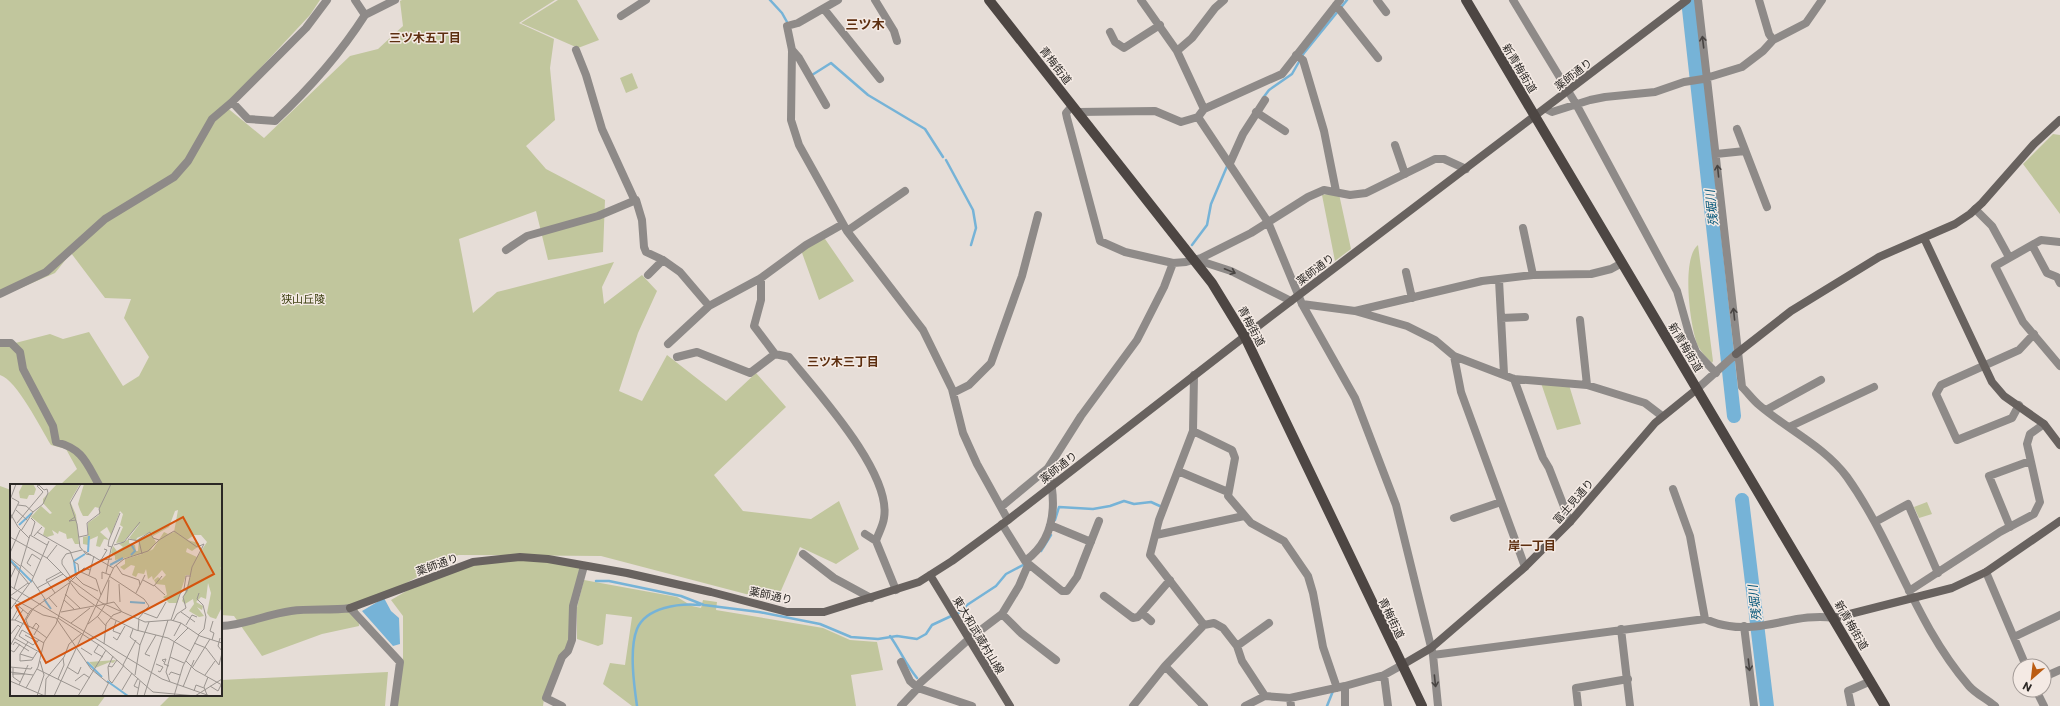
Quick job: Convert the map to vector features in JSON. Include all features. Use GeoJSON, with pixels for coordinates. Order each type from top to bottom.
{"type":"FeatureCollection","features":[{"type":"Feature","properties":{"kind":"main road","name":"青梅街道"},"geometry":{"type":"LineString","coordinates":[[990,0],[1222,298],[1245,337],[1422,706]]}},
{"type":"Feature","properties":{"kind":"main road","name":"新青梅街道"},"geometry":{"type":"LineString","coordinates":[[1466,0],[1885,706]]}},
{"type":"Feature","properties":{"kind":"street"},"geometry":{"type":"LineString","coordinates":[[0,294],[46,272],[104,219],[174,177],[188,161],[212,119],[232,102],[306,28],[318,15],[327,0]]}},
{"type":"Feature","properties":{"kind":"street"},"geometry":{"type":"LineString","coordinates":[[355,0],[365,15]]}},
{"type":"Feature","properties":{"kind":"street"},"geometry":{"type":"LineString","coordinates":[[232,102],[248,119],[274,121],[305,92],[354,33],[365,15],[394,0]]}},
{"type":"Feature","properties":{"kind":"street"},"geometry":{"type":"LineString","coordinates":[[621,16],[646,0]]}},
{"type":"Feature","properties":{"kind":"street"},"geometry":{"type":"LineString","coordinates":[[838,0],[824,9],[787,26],[792,50],[791,120],[799,145],[845,227],[922,330],[940,363],[953,393],[963,433],[977,464],[1001,507],[1005,522],[1027,563],[1062,591],[1067,591],[1077,577],[1099,521]]}},
{"type":"Feature","properties":{"kind":"street"},"geometry":{"type":"LineString","coordinates":[[875,0],[894,31],[897,41]]}},
{"type":"Feature","properties":{"kind":"street"},"geometry":{"type":"LineString","coordinates":[[1141,0],[1177,51],[1204,108]]}},
{"type":"Feature","properties":{"kind":"street"},"geometry":{"type":"LineString","coordinates":[[1177,51],[1192,38],[1215,8],[1224,0]]}},
{"type":"Feature","properties":{"kind":"street"},"geometry":{"type":"LineString","coordinates":[[1377,0],[1386,12]]}},
{"type":"Feature","properties":{"kind":"street"},"geometry":{"type":"LineString","coordinates":[[1513,0],[1576,104],[1677,291],[1690,337],[1696,352],[1717,372]]}},
{"type":"Feature","properties":{"kind":"street","name":"薬師通り"},"geometry":{"type":"LineString","coordinates":[[350,608],[473,562],[520,557],[548,559],[711,592],[786,612],[824,612],[919,582],[952,561],[1005,522],[1194,375],[1546,109],[1687,0]]}},
{"type":"Feature","properties":{"kind":"street"},"geometry":{"type":"LineString","coordinates":[[1698,0],[1705,78],[1716,154],[1737,354],[1742,387],[1758,404],[1827,454],[1854,487],[1875,522],[1913,600],[1950,661],[1970,687],[1996,706]]}},
{"type":"Feature","properties":{"kind":"street"},"geometry":{"type":"LineString","coordinates":[[1759,0],[1769,34],[1773,40]]}},
{"type":"Feature","properties":{"kind":"street"},"geometry":{"type":"LineString","coordinates":[[1546,109],[1552,112],[1606,96],[1655,92],[1687,81],[1705,78],[1742,68],[1763,51],[1773,40],[1806,22],[1822,0]]}},
{"type":"Feature","properties":{"kind":"street"},"geometry":{"type":"LineString","coordinates":[[1378,58],[1339,5],[1296,54],[1282,74],[1204,108],[1198,117],[1181,122],[1155,111],[1075,109],[1066,113],[1100,241],[1126,252],[1173,263],[1186,262],[1201,258],[1251,233],[1308,197],[1324,190],[1350,195],[1366,193],[1435,159],[1444,159],[1466,169]]}},
{"type":"Feature","properties":{"kind":"street"},"geometry":{"type":"LineString","coordinates":[[824,9],[880,79]]}},
{"type":"Feature","properties":{"kind":"street"},"geometry":{"type":"LineString","coordinates":[[1110,32],[1115,42],[1124,48],[1160,25]]}},
{"type":"Feature","properties":{"kind":"street"},"geometry":{"type":"LineString","coordinates":[[576,50],[586,75],[602,129],[635,201],[636,200],[642,220],[644,247],[646,252],[662,260],[680,272],[709,306]]}},
{"type":"Feature","properties":{"kind":"street"},"geometry":{"type":"LineString","coordinates":[[792,50],[799,58],[826,105]]}},
{"type":"Feature","properties":{"kind":"street"},"geometry":{"type":"LineString","coordinates":[[1296,54],[1302,60],[1324,131],[1336,192]]}},
{"type":"Feature","properties":{"kind":"street"},"geometry":{"type":"LineString","coordinates":[[1229,162],[1243,134],[1265,100]]}},
{"type":"Feature","properties":{"kind":"street"},"geometry":{"type":"LineString","coordinates":[[1256,112],[1285,131]]}},
{"type":"Feature","properties":{"kind":"street"},"geometry":{"type":"LineString","coordinates":[[1198,117],[1268,222],[1298,296],[1355,398],[1396,505],[1432,652],[1438,706]]}},
{"type":"Feature","properties":{"kind":"street"},"geometry":{"type":"LineString","coordinates":[[1697,389],[1765,330],[1798,306],[1879,257],[1955,224],[1976,209],[2034,144],[2059,123]]}},
{"type":"Feature","properties":{"kind":"street"},"geometry":{"type":"LineString","coordinates":[[1737,129],[1766,207]]}},
{"type":"Feature","properties":{"kind":"street"},"geometry":{"type":"LineString","coordinates":[[1395,145],[1405,174]]}},
{"type":"Feature","properties":{"kind":"street"},"geometry":{"type":"LineString","coordinates":[[1716,154],[1745,150]]}},
{"type":"Feature","properties":{"kind":"street"},"geometry":{"type":"LineString","coordinates":[[668,344],[709,306],[761,278],[806,245],[845,227],[904,191]]}},
{"type":"Feature","properties":{"kind":"street"},"geometry":{"type":"LineString","coordinates":[[506,250],[527,236],[598,216],[635,201]]}},
{"type":"Feature","properties":{"kind":"street"},"geometry":{"type":"LineString","coordinates":[[1976,209],[1992,226],[2009,257]]}},
{"type":"Feature","properties":{"kind":"street"},"geometry":{"type":"LineString","coordinates":[[953,393],[969,384],[991,363],[1022,276],[1038,215]]}},
{"type":"Feature","properties":{"kind":"street"},"geometry":{"type":"LineString","coordinates":[[1523,228],[1533,275]]}},
{"type":"Feature","properties":{"kind":"street"},"geometry":{"type":"LineString","coordinates":[[1924,238],[1992,382],[2004,396],[2019,405],[2044,424],[2060,445]]}},
{"type":"Feature","properties":{"kind":"street"},"geometry":{"type":"LineString","coordinates":[[2060,242],[2043,240],[2009,257],[1995,266],[2023,322],[2060,366]]}},
{"type":"Feature","properties":{"kind":"street"},"geometry":{"type":"LineString","coordinates":[[2032,245],[2047,273],[2057,277],[2060,283]]}},
{"type":"Feature","properties":{"kind":"street"},"geometry":{"type":"LineString","coordinates":[[1193,259],[1231,271],[1291,301]]}},
{"type":"Feature","properties":{"kind":"street"},"geometry":{"type":"LineString","coordinates":[[648,275],[662,260]]}},
{"type":"Feature","properties":{"kind":"street"},"geometry":{"type":"LineString","coordinates":[[1001,507],[1048,468],[1081,416],[1137,340],[1164,287],[1173,263]]}},
{"type":"Feature","properties":{"kind":"street"},"geometry":{"type":"LineString","coordinates":[[1355,311],[1482,282],[1533,275],[1591,274],[1622,263]]}},
{"type":"Feature","properties":{"kind":"street"},"geometry":{"type":"LineString","coordinates":[[1406,272],[1412,298]]}},
{"type":"Feature","properties":{"kind":"street"},"geometry":{"type":"LineString","coordinates":[[761,278],[761,300],[754,326],[776,354],[790,357],[834,413],[874,472],[884,510],[884,519],[876,541]]}},
{"type":"Feature","properties":{"kind":"street"},"geometry":{"type":"LineString","coordinates":[[1500,280],[1504,374]]}},
{"type":"Feature","properties":{"kind":"street"},"geometry":{"type":"LineString","coordinates":[[1302,304],[1355,311],[1407,326],[1435,340],[1454,356],[1514,379],[1587,384],[1645,403],[1662,416]]}},
{"type":"Feature","properties":{"kind":"street"},"geometry":{"type":"LineString","coordinates":[[1501,318],[1525,316]]}},
{"type":"Feature","properties":{"kind":"street"},"geometry":{"type":"LineString","coordinates":[[1580,320],[1587,384]]}},
{"type":"Feature","properties":{"kind":"street"},"geometry":{"type":"LineString","coordinates":[[2019,405],[2012,418],[1957,440],[1936,394],[1941,385],[2020,350],[2034,334]]}},
{"type":"Feature","properties":{"kind":"street"},"geometry":{"type":"LineString","coordinates":[[0,343],[12,343],[18,348],[23,369],[53,426],[56,442],[70,446],[79,452],[97,484]]}},
{"type":"Feature","properties":{"kind":"street"},"geometry":{"type":"LineString","coordinates":[[677,357],[697,352],[750,373],[776,354]]}},
{"type":"Feature","properties":{"kind":"street"},"geometry":{"type":"LineString","coordinates":[[1454,356],[1461,392],[1524,567]]}},
{"type":"Feature","properties":{"kind":"street"},"geometry":{"type":"LineString","coordinates":[[1194,375],[1193,431],[1159,520],[1150,555],[1204,625]]}},
{"type":"Feature","properties":{"kind":"street"},"geometry":{"type":"LineString","coordinates":[[1514,379],[1543,458],[1549,468],[1570,522]]}},
{"type":"Feature","properties":{"kind":"street"},"geometry":{"type":"LineString","coordinates":[[1766,410],[1821,380]]}},
{"type":"Feature","properties":{"kind":"street"},"geometry":{"type":"LineString","coordinates":[[1789,427],[1874,387]]}},
{"type":"Feature","properties":{"kind":"street","name":"富士見通り"},"geometry":{"type":"LineString","coordinates":[[1402,665],[1432,652],[1524,567],[1570,522],[1662,416],[1697,389]]}},
{"type":"Feature","properties":{"kind":"street"},"geometry":{"type":"LineString","coordinates":[[1909,591],[2010,527],[2034,514],[2040,502],[2027,444],[2030,434],[2044,424]]}},
{"type":"Feature","properties":{"kind":"street"},"geometry":{"type":"LineString","coordinates":[[1193,431],[1232,450],[1234,458],[1228,492],[1231,502],[1250,523],[1284,542],[1308,576],[1313,593],[1323,647],[1341,687],[1344,706]]}},
{"type":"Feature","properties":{"kind":"street"},"geometry":{"type":"LineString","coordinates":[[2010,527],[1989,476],[2030,461]]}},
{"type":"Feature","properties":{"kind":"street"},"geometry":{"type":"LineString","coordinates":[[900,706],[918,688],[920,683],[969,639],[1002,614],[1019,586],[1027,563],[1037,552],[1053,526],[1054,504],[1048,468]]}},
{"type":"Feature","properties":{"kind":"street"},"geometry":{"type":"LineString","coordinates":[[1178,471],[1228,492]]}},
{"type":"Feature","properties":{"kind":"street"},"geometry":{"type":"LineString","coordinates":[[1672,489],[1690,536],[1705,620]]}},
{"type":"Feature","properties":{"kind":"street"},"geometry":{"type":"LineString","coordinates":[[1454,518],[1501,502]]}},
{"type":"Feature","properties":{"kind":"street"},"geometry":{"type":"LineString","coordinates":[[1875,522],[1908,504],[1938,573]]}},
{"type":"Feature","properties":{"kind":"street"},"geometry":{"type":"LineString","coordinates":[[1156,535],[1244,516]]}},
{"type":"Feature","properties":{"kind":"street"},"geometry":{"type":"LineString","coordinates":[[1432,652],[1705,620],[1729,627],[1765,625],[1822,616],[1834,618],[1913,600],[1952,588],[1986,572],[2060,521]]}},
{"type":"Feature","properties":{"kind":"street"},"geometry":{"type":"LineString","coordinates":[[1053,526],[1091,542]]}},
{"type":"Feature","properties":{"kind":"street"},"geometry":{"type":"LineString","coordinates":[[865,534],[876,541],[896,590]]}},
{"type":"Feature","properties":{"kind":"street"},"geometry":{"type":"LineString","coordinates":[[803,554],[834,578],[871,598]]}},
{"type":"Feature","properties":{"kind":"street"},"geometry":{"type":"LineString","coordinates":[[562,706],[546,698],[562,657],[568,651],[572,640],[573,606],[584,566]]}},
{"type":"Feature","properties":{"kind":"street"},"geometry":{"type":"LineString","coordinates":[[1986,572],[2023,658]]}},
{"type":"Feature","properties":{"kind":"street","name":"東大和武蔵村山線"},"geometry":{"type":"LineString","coordinates":[[930,575],[1010,706]]}},
{"type":"Feature","properties":{"kind":"street"},"geometry":{"type":"LineString","coordinates":[[1104,596],[1133,618],[1138,618],[1170,580]]}},
{"type":"Feature","properties":{"kind":"street"},"geometry":{"type":"LineString","coordinates":[[222,626],[233,625],[292,610],[332,610],[350,608],[400,662],[394,706]]}},
{"type":"Feature","properties":{"kind":"street"},"geometry":{"type":"LineString","coordinates":[[1142,613],[1151,621]]}},
{"type":"Feature","properties":{"kind":"street"},"geometry":{"type":"LineString","coordinates":[[1002,614],[1021,633],[1056,660]]}},
{"type":"Feature","properties":{"kind":"street"},"geometry":{"type":"LineString","coordinates":[[2014,637],[2060,615]]}},
{"type":"Feature","properties":{"kind":"street"},"geometry":{"type":"LineString","coordinates":[[1133,706],[1165,666],[1204,625],[1214,623],[1224,628],[1237,646],[1242,661],[1265,696]]}},
{"type":"Feature","properties":{"kind":"street"},"geometry":{"type":"LineString","coordinates":[[1237,646],[1269,623]]}},
{"type":"Feature","properties":{"kind":"street"},"geometry":{"type":"LineString","coordinates":[[1745,626],[1754,706]]}},
{"type":"Feature","properties":{"kind":"street"},"geometry":{"type":"LineString","coordinates":[[1621,630],[1630,706]]}},
{"type":"Feature","properties":{"kind":"street"},"geometry":{"type":"LineString","coordinates":[[901,662],[910,681],[918,688],[972,706]]}},
{"type":"Feature","properties":{"kind":"street"},"geometry":{"type":"LineString","coordinates":[[1245,706],[1265,696],[1291,702],[1384,675],[1402,665]]}},
{"type":"Feature","properties":{"kind":"street"},"geometry":{"type":"LineString","coordinates":[[1165,666],[1204,706]]}},
{"type":"Feature","properties":{"kind":"street"},"geometry":{"type":"LineString","coordinates":[[1384,675],[1388,706]]}},
{"type":"Feature","properties":{"kind":"street"},"geometry":{"type":"LineString","coordinates":[[1578,706],[1576,688],[1628,679]]}},
{"type":"Feature","properties":{"kind":"street"},"geometry":{"type":"LineString","coordinates":[[1851,706],[1848,691],[1870,681]]}},
{"type":"Feature","properties":{"kind":"green space","name":"狭山丘陵"},"geometry":{"type":"Polygon","coordinates":[[[0,0],[320,0],[310,15],[225,106],[264,138],[350,56],[378,49],[403,26],[400,1],[402,0],[555,0],[519,23],[554,39],[550,68],[555,120],[526,146],[546,169],[605,200],[603,252],[548,260],[536,211],[459,239],[473,313],[497,292],[614,262],[602,287],[604,304],[642,275],[657,291],[638,333],[619,391],[642,401],[667,355],[726,401],[756,373],[786,407],[714,475],[743,511],[811,519],[839,501],[859,549],[836,564],[800,547],[776,602],[601,556],[458,555],[358,609],[359,626],[322,634],[262,656],[234,616],[222,615],[222,484],[61,484],[77,469],[66,449],[51,445],[21,395],[7,379],[0,375],[0,347],[50,334],[63,339],[89,332],[123,386],[139,376],[149,357],[124,318],[131,299],[105,298],[71,253],[55,273],[0,297],[0,0]]]}},
{"type":"Feature","properties":{"kind":"green space"},"geometry":{"type":"Polygon","coordinates":[[[558,0],[577,0],[599,40],[578,48],[521,23],[558,0]]]}},
{"type":"Feature","properties":{"kind":"green space"},"geometry":{"type":"Polygon","coordinates":[[[632,73],[638,88],[626,93],[620,78],[632,73]]]}},
{"type":"Feature","properties":{"kind":"green space"},"geometry":{"type":"Polygon","coordinates":[[[2053,134],[2060,135],[2060,214],[2023,164],[2053,134]]]}},
{"type":"Feature","properties":{"kind":"green space"},"geometry":{"type":"Polygon","coordinates":[[[1335,193],[1339,194],[1351,249],[1335,261],[1322,195],[1335,193]]]}},
{"type":"Feature","properties":{"kind":"green space"},"geometry":{"type":"Polygon","coordinates":[[[823,236],[854,281],[819,300],[801,250],[823,236]]]}},
{"type":"Feature","properties":{"kind":"green space"},"geometry":{"type":"Polygon","coordinates":[[[1698,245],[1713,361],[1712,363],[1702,353],[1698,346],[1690,310],[1688,278],[1693,252],[1698,245]]]}},
{"type":"Feature","properties":{"kind":"green space"},"geometry":{"type":"Polygon","coordinates":[[[1541,383],[1569,385],[1581,424],[1557,430],[1541,383]]]}},
{"type":"Feature","properties":{"kind":"green space"},"geometry":{"type":"Polygon","coordinates":[[[0,486],[10,490],[10,696],[105,696],[98,706],[0,706],[0,486]]]}},
{"type":"Feature","properties":{"kind":"green space"},"geometry":{"type":"Polygon","coordinates":[[[1927,502],[1932,514],[1919,518],[1914,507],[1927,502]]]}},
{"type":"Feature","properties":{"kind":"green space"},"geometry":{"type":"Polygon","coordinates":[[[515,558],[584,562],[570,639],[545,692],[543,706],[396,706],[403,663],[403,616],[391,600],[427,579],[471,566],[515,558]]]}},
{"type":"Feature","properties":{"kind":"green space"},"geometry":{"type":"Polygon","coordinates":[[[584,580],[677,597],[692,606],[701,608],[703,600],[717,602],[716,610],[823,628],[850,640],[877,642],[883,670],[851,675],[856,706],[632,706],[603,684],[610,663],[625,665],[632,617],[606,614],[603,644],[598,646],[577,639],[577,607],[584,580]]]}},
{"type":"Feature","properties":{"kind":"green space"},"geometry":{"type":"Polygon","coordinates":[[[388,672],[385,706],[160,706],[170,696],[222,696],[222,680],[388,672]]]}},
{"type":"Feature","properties":{"kind":"water"},"geometry":{"type":"Polygon","coordinates":[[[384,598],[391,611],[399,618],[400,644],[393,646],[362,611],[384,598]]]}},
{"type":"Feature","properties":{"kind":"waterway"},"geometry":{"type":"LineString","coordinates":[[770,0],[782,13],[787,22]]}},
{"type":"Feature","properties":{"kind":"waterway"},"geometry":{"type":"LineString","coordinates":[[1263,98],[1269,90],[1292,74],[1304,53],[1347,0]]}},
{"type":"Feature","properties":{"kind":"waterway","name":"残堀川"},"geometry":{"type":"LineString","coordinates":[[1688,0],[1734,416]]}},
{"type":"Feature","properties":{"kind":"waterway"},"geometry":{"type":"LineString","coordinates":[[812,75],[831,63],[868,95],[925,129],[943,157]]}},
{"type":"Feature","properties":{"kind":"waterway"},"geometry":{"type":"LineString","coordinates":[[946,160],[973,210],[976,228],[971,245]]}},
{"type":"Feature","properties":{"kind":"waterway"},"geometry":{"type":"LineString","coordinates":[[1192,245],[1207,225],[1211,204],[1228,164]]}},
{"type":"Feature","properties":{"kind":"waterway","name":"残堀川"},"geometry":{"type":"LineString","coordinates":[[1742,500],[1767,706]]}},
{"type":"Feature","properties":{"kind":"waterway"},"geometry":{"type":"LineString","coordinates":[[1055,520],[1059,507],[1093,509],[1110,506],[1124,501],[1134,504],[1151,502],[1162,507]]}},
{"type":"Feature","properties":{"kind":"waterway"},"geometry":{"type":"LineString","coordinates":[[1041,551],[1051,535]]}},
{"type":"Feature","properties":{"kind":"waterway"},"geometry":{"type":"LineString","coordinates":[[596,581],[609,581],[681,596],[704,605],[759,612],[820,624],[851,637],[878,639],[897,636],[917,639],[926,634],[932,625],[962,611],[967,605],[996,586],[1006,574],[1025,564]]}},
{"type":"Feature","properties":{"kind":"waterway"},"geometry":{"type":"LineString","coordinates":[[637,706],[633,667],[633,647],[637,629],[641,622],[656,611],[664,608],[700,604]]}},
{"type":"Feature","properties":{"kind":"waterway"},"geometry":{"type":"LineString","coordinates":[[890,636],[917,678]]}},
{"type":"Feature","properties":{"kind":"waterway"},"geometry":{"type":"LineString","coordinates":[[1327,706],[1333,691]]}},
{"type":"Feature","properties":{"kind":"district","name":"三ツ木"},"geometry":{"type":"Point","coordinates":[865,24]}},
{"type":"Feature","properties":{"kind":"district","name":"三ツ木五丁目"},"geometry":{"type":"Point","coordinates":[425,37]}},
{"type":"Feature","properties":{"kind":"district","name":"三ツ木三丁目"},"geometry":{"type":"Point","coordinates":[843,361]}},
{"type":"Feature","properties":{"kind":"district","name":"岸一丁目"},"geometry":{"type":"Point","coordinates":[1532,545]}}]}
